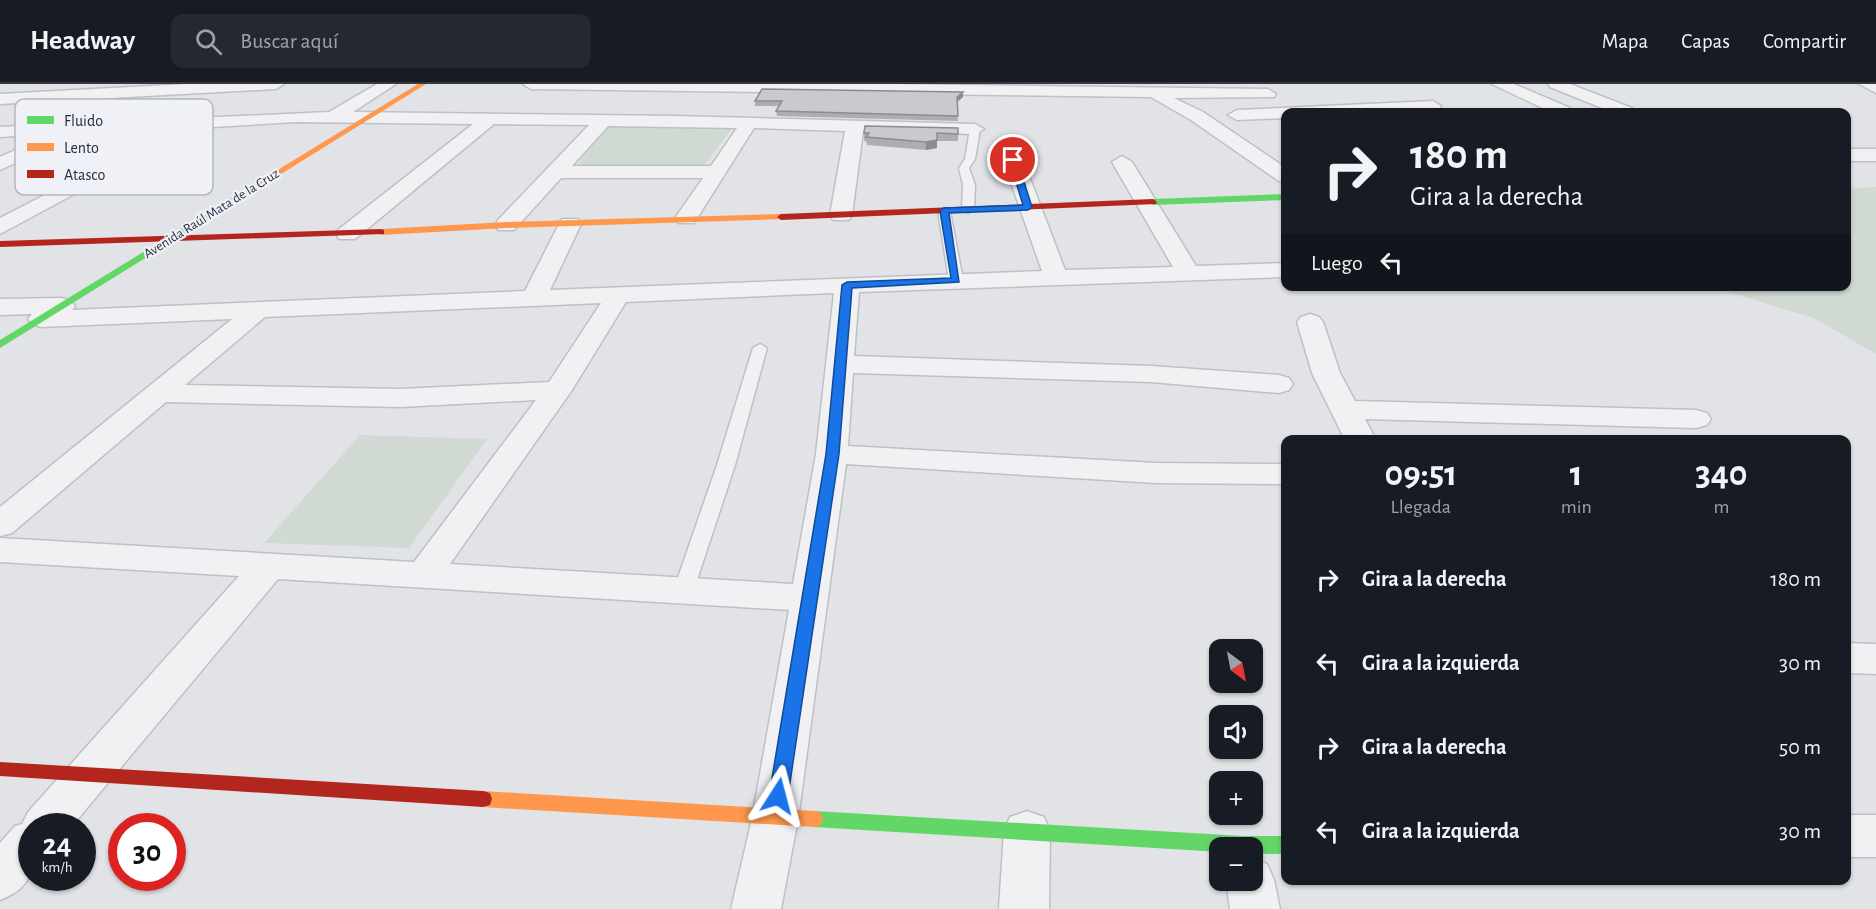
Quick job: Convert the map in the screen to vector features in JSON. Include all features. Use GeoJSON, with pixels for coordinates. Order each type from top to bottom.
{"type":"FeatureCollection","features":[{"type":"Feature","properties":{"kind":"street"},"geometry":{"type":"LineString","coordinates":[[22,98],[48,84]]}},
{"type":"Feature","properties":{"kind":"street"},"geometry":{"type":"LineString","coordinates":[[0,99],[276,84]]}},
{"type":"Feature","properties":{"kind":"street"},"geometry":{"type":"LineString","coordinates":[[255,116],[292,84]]}},
{"type":"Feature","properties":{"kind":"street"},"geometry":{"type":"LineString","coordinates":[[332,117],[388,84]]}},
{"type":"Feature","properties":{"kind":"street","name":"Avenida Raúl Mata de la Cruz"},"geometry":{"type":"LineString","coordinates":[[0,345],[365,117],[423,84]]}},
{"type":"Feature","properties":{"kind":"street"},"geometry":{"type":"LineString","coordinates":[[531,84],[1146,89],[1268,94]]}},
{"type":"Feature","properties":{"kind":"street"},"geometry":{"type":"LineString","coordinates":[[1500,84],[1555,108]]}},
{"type":"Feature","properties":{"kind":"street"},"geometry":{"type":"LineString","coordinates":[[1556,84],[1616,108]]}},
{"type":"Feature","properties":{"kind":"street"},"geometry":{"type":"LineString","coordinates":[[1867,84],[1876,88]]}},
{"type":"Feature","properties":{"kind":"street"},"geometry":{"type":"LineString","coordinates":[[676,121],[705,86]]}},
{"type":"Feature","properties":{"kind":"street"},"geometry":{"type":"LineString","coordinates":[[1399,88],[1438,108]]}},
{"type":"Feature","properties":{"kind":"street"},"geometry":{"type":"LineString","coordinates":[[1146,89],[1197,116],[1281,174]]}},
{"type":"Feature","properties":{"kind":"street"},"geometry":{"type":"LineString","coordinates":[[0,110],[15,102]]}},
{"type":"Feature","properties":{"kind":"street"},"geometry":{"type":"LineString","coordinates":[[1197,116],[1281,114]]}},
{"type":"Feature","properties":{"kind":"street"},"geometry":{"type":"LineString","coordinates":[[213,119],[255,116],[676,121],[975,129]]}},
{"type":"Feature","properties":{"kind":"street"},"geometry":{"type":"LineString","coordinates":[[213,123],[295,117]]}},
{"type":"Feature","properties":{"kind":"street"},"geometry":{"type":"LineString","coordinates":[[347,234],[489,120]]}},
{"type":"Feature","properties":{"kind":"street"},"geometry":{"type":"LineString","coordinates":[[506,225],[603,121]]}},
{"type":"Feature","properties":{"kind":"street"},"geometry":{"type":"LineString","coordinates":[[686,218],[714,172],[748,124]]}},
{"type":"Feature","properties":{"kind":"street"},"geometry":{"type":"LineString","coordinates":[[841,215],[855,127]]}},
{"type":"Feature","properties":{"kind":"street"},"geometry":{"type":"LineString","coordinates":[[0,132],[15,131]]}},
{"type":"Feature","properties":{"kind":"street"},"geometry":{"type":"LineString","coordinates":[[1252,154],[1281,153]]}},
{"type":"Feature","properties":{"kind":"street"},"geometry":{"type":"LineString","coordinates":[[1851,155],[1876,155]]}},
{"type":"Feature","properties":{"kind":"street"},"geometry":{"type":"LineString","coordinates":[[1013,160],[1028,207],[1056,277]]}},
{"type":"Feature","properties":{"kind":"street"},"geometry":{"type":"LineString","coordinates":[[1122,162],[1188,273]]}},
{"type":"Feature","properties":{"kind":"street"},"geometry":{"type":"LineString","coordinates":[[555,172],[714,172]]}},
{"type":"Feature","properties":{"kind":"street"},"geometry":{"type":"LineString","coordinates":[[0,227],[61,195]]}},
{"type":"Feature","properties":{"kind":"street"},"geometry":{"type":"LineString","coordinates":[[0,244],[347,234],[506,225],[841,215],[1281,197]]}},
{"type":"Feature","properties":{"kind":"street"},"geometry":{"type":"LineString","coordinates":[[532,299],[570,224]]}},
{"type":"Feature","properties":{"kind":"street"},"geometry":{"type":"LineString","coordinates":[[0,307],[52,313],[258,310],[956,280],[1281,270]]}},
{"type":"Feature","properties":{"kind":"street"},"geometry":{"type":"LineString","coordinates":[[756,909],[775,819],[832,454],[847,285]]}},
{"type":"Feature","properties":{"kind":"street"},"geometry":{"type":"LineString","coordinates":[[425,574],[558,390],[618,295]]}},
{"type":"Feature","properties":{"kind":"street"},"geometry":{"type":"LineString","coordinates":[[0,525],[258,310]]}},
{"type":"Feature","properties":{"kind":"street"},"geometry":{"type":"LineString","coordinates":[[1310,322],[1326,373],[1358,435]]}},
{"type":"Feature","properties":{"kind":"street"},"geometry":{"type":"LineString","coordinates":[[840,364],[1150,374],[1279,384]]}},
{"type":"Feature","properties":{"kind":"street"},"geometry":{"type":"LineString","coordinates":[[159,393],[400,398],[558,390]]}},
{"type":"Feature","properties":{"kind":"street"},"geometry":{"type":"LineString","coordinates":[[1346,410],[1696,419]]}},
{"type":"Feature","properties":{"kind":"street"},"geometry":{"type":"LineString","coordinates":[[832,454],[1156,473],[1281,474]]}},
{"type":"Feature","properties":{"kind":"street"},"geometry":{"type":"LineString","coordinates":[[0,550],[808,598]]}},
{"type":"Feature","properties":{"kind":"street"},"geometry":{"type":"LineString","coordinates":[[55,813],[268,567]]}},
{"type":"Feature","properties":{"kind":"street"},"geometry":{"type":"LineString","coordinates":[[1851,658],[1876,658]]}},
{"type":"Feature","properties":{"kind":"street"},"geometry":{"type":"LineString","coordinates":[[0,769],[775,819],[1027,831],[1209,854]]}},
{"type":"Feature","properties":{"kind":"street"},"geometry":{"type":"LineString","coordinates":[[1024,909],[1027,831]]}},
{"type":"Feature","properties":{"kind":"street"},"geometry":{"type":"LineString","coordinates":[[1851,836],[1876,836]]}},
{"type":"Feature","properties":{"kind":"street"},"geometry":{"type":"LineString","coordinates":[[1263,852],[1281,847]]}},
{"type":"Feature","properties":{"kind":"street"},"geometry":{"type":"LineString","coordinates":[[0,878],[18,857]]}},
{"type":"Feature","properties":{"kind":"street"},"geometry":{"type":"LineString","coordinates":[[1251,891],[1255,909]]}},
{"type":"Feature","properties":{"kind":"lane"},"geometry":{"type":"LineString","coordinates":[[968,210],[969,185],[964,168],[970,159],[975,129]]}},
{"type":"Feature","properties":{"kind":"lane"},"geometry":{"type":"LineString","coordinates":[[944,211],[956,280]]}},
{"type":"Feature","properties":{"kind":"lane"},"geometry":{"type":"LineString","coordinates":[[684,589],[726,465],[760,348]]}},
{"type":"Feature","properties":{"kind":"shaded area"},"geometry":{"type":"Polygon","coordinates":[[[608,125],[733,127],[703,167],[575,168],[608,125]]]}},
{"type":"Feature","properties":{"kind":"shaded area"},"geometry":{"type":"Polygon","coordinates":[[[1876,187],[1876,354],[1814,318],[1724,291],[1851,291],[1851,189],[1876,187]]]}},
{"type":"Feature","properties":{"kind":"shaded area"},"geometry":{"type":"Polygon","coordinates":[[[360,435],[487,439],[409,548],[264,543],[360,435]]]}},
{"type":"Feature","properties":{"kind":"building"},"geometry":{"type":"Polygon","coordinates":[[[762,89],[963,92],[957,97],[958,116],[776,111],[782,101],[755,101],[762,89]]]}},
{"type":"Feature","properties":{"kind":"building"},"geometry":{"type":"Polygon","coordinates":[[[865,126],[958,128],[958,134],[937,133],[937,140],[926,142],[866,137],[869,133],[864,133],[865,126]]]}},
{"type":"Feature","properties":{"kind":"traffic: fast"},"geometry":{"type":"LineString","coordinates":[[0,345],[241,195]]}},
{"type":"Feature","properties":{"kind":"traffic: fast"},"geometry":{"type":"LineString","coordinates":[[1153,202],[1281,197]]}},
{"type":"Feature","properties":{"kind":"traffic: fast"},"geometry":{"type":"LineString","coordinates":[[814,819],[1243,845],[1281,845]]}},
{"type":"Feature","properties":{"kind":"traffic: slow"},"geometry":{"type":"LineString","coordinates":[[241,195],[423,84]]}},
{"type":"Feature","properties":{"kind":"traffic: slow"},"geometry":{"type":"LineString","coordinates":[[381,232],[506,225],[781,217]]}},
{"type":"Feature","properties":{"kind":"traffic: slow"},"geometry":{"type":"LineString","coordinates":[[483,799],[814,819]]}},
{"type":"Feature","properties":{"kind":"traffic: jam"},"geometry":{"type":"LineString","coordinates":[[781,217],[1153,202]]}},
{"type":"Feature","properties":{"kind":"traffic: jam"},"geometry":{"type":"LineString","coordinates":[[0,244],[381,232]]}},
{"type":"Feature","properties":{"kind":"traffic: jam"},"geometry":{"type":"LineString","coordinates":[[0,769],[483,799]]}},
{"type":"Feature","properties":{"kind":"route"},"geometry":{"type":"LineString","coordinates":[[778,796],[832,454],[847,285],[956,280],[944,211],[1028,207],[1013,160]]}}]}
